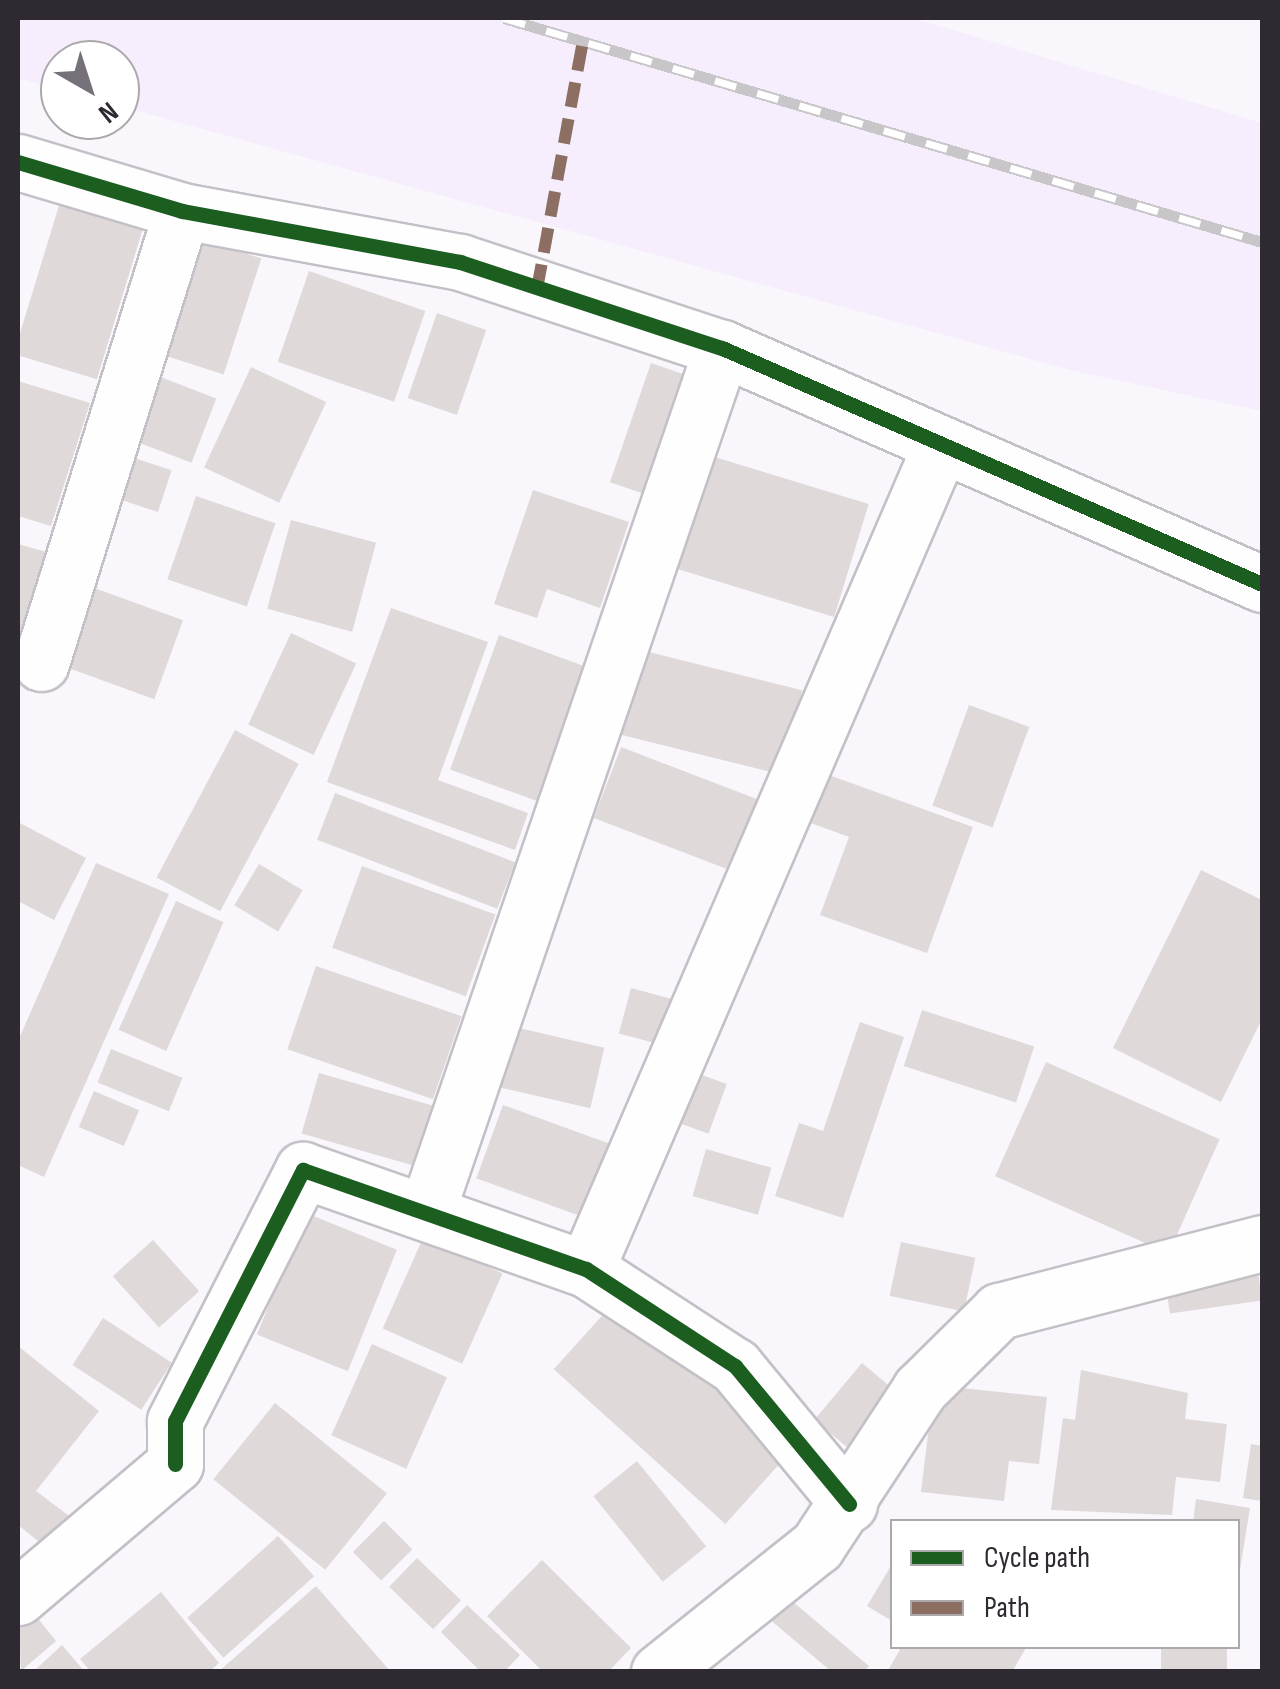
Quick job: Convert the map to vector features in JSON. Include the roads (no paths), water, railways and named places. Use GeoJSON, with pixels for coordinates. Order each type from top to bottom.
{"type":"FeatureCollection","features":[{"type":"Feature","properties":{"kind":"street"},"geometry":{"type":"LineString","coordinates":[[18,162],[182,211],[460,262],[722,348],[940,447],[1262,584]]}},
{"type":"Feature","properties":{"kind":"street"},"geometry":{"type":"LineString","coordinates":[[41,663],[182,211]]}},
{"type":"Feature","properties":{"kind":"street"},"geometry":{"type":"LineString","coordinates":[[428,1208],[722,348]]}},
{"type":"Feature","properties":{"kind":"street"},"geometry":{"type":"LineString","coordinates":[[586,1269],[940,447]]}},
{"type":"Feature","properties":{"kind":"street"},"geometry":{"type":"LineString","coordinates":[[18,1598],[175,1464],[174,1421],[303,1170],[428,1208],[586,1269],[735,1366],[850,1504]]}},
{"type":"Feature","properties":{"kind":"street"},"geometry":{"type":"LineString","coordinates":[[659,1672],[817,1546],[850,1504],[920,1390],[999,1311],[1262,1243]]}},
{"type":"Feature","properties":{"kind":"railway"},"geometry":{"type":"LineString","coordinates":[[504,18],[1262,242]]}}]}
